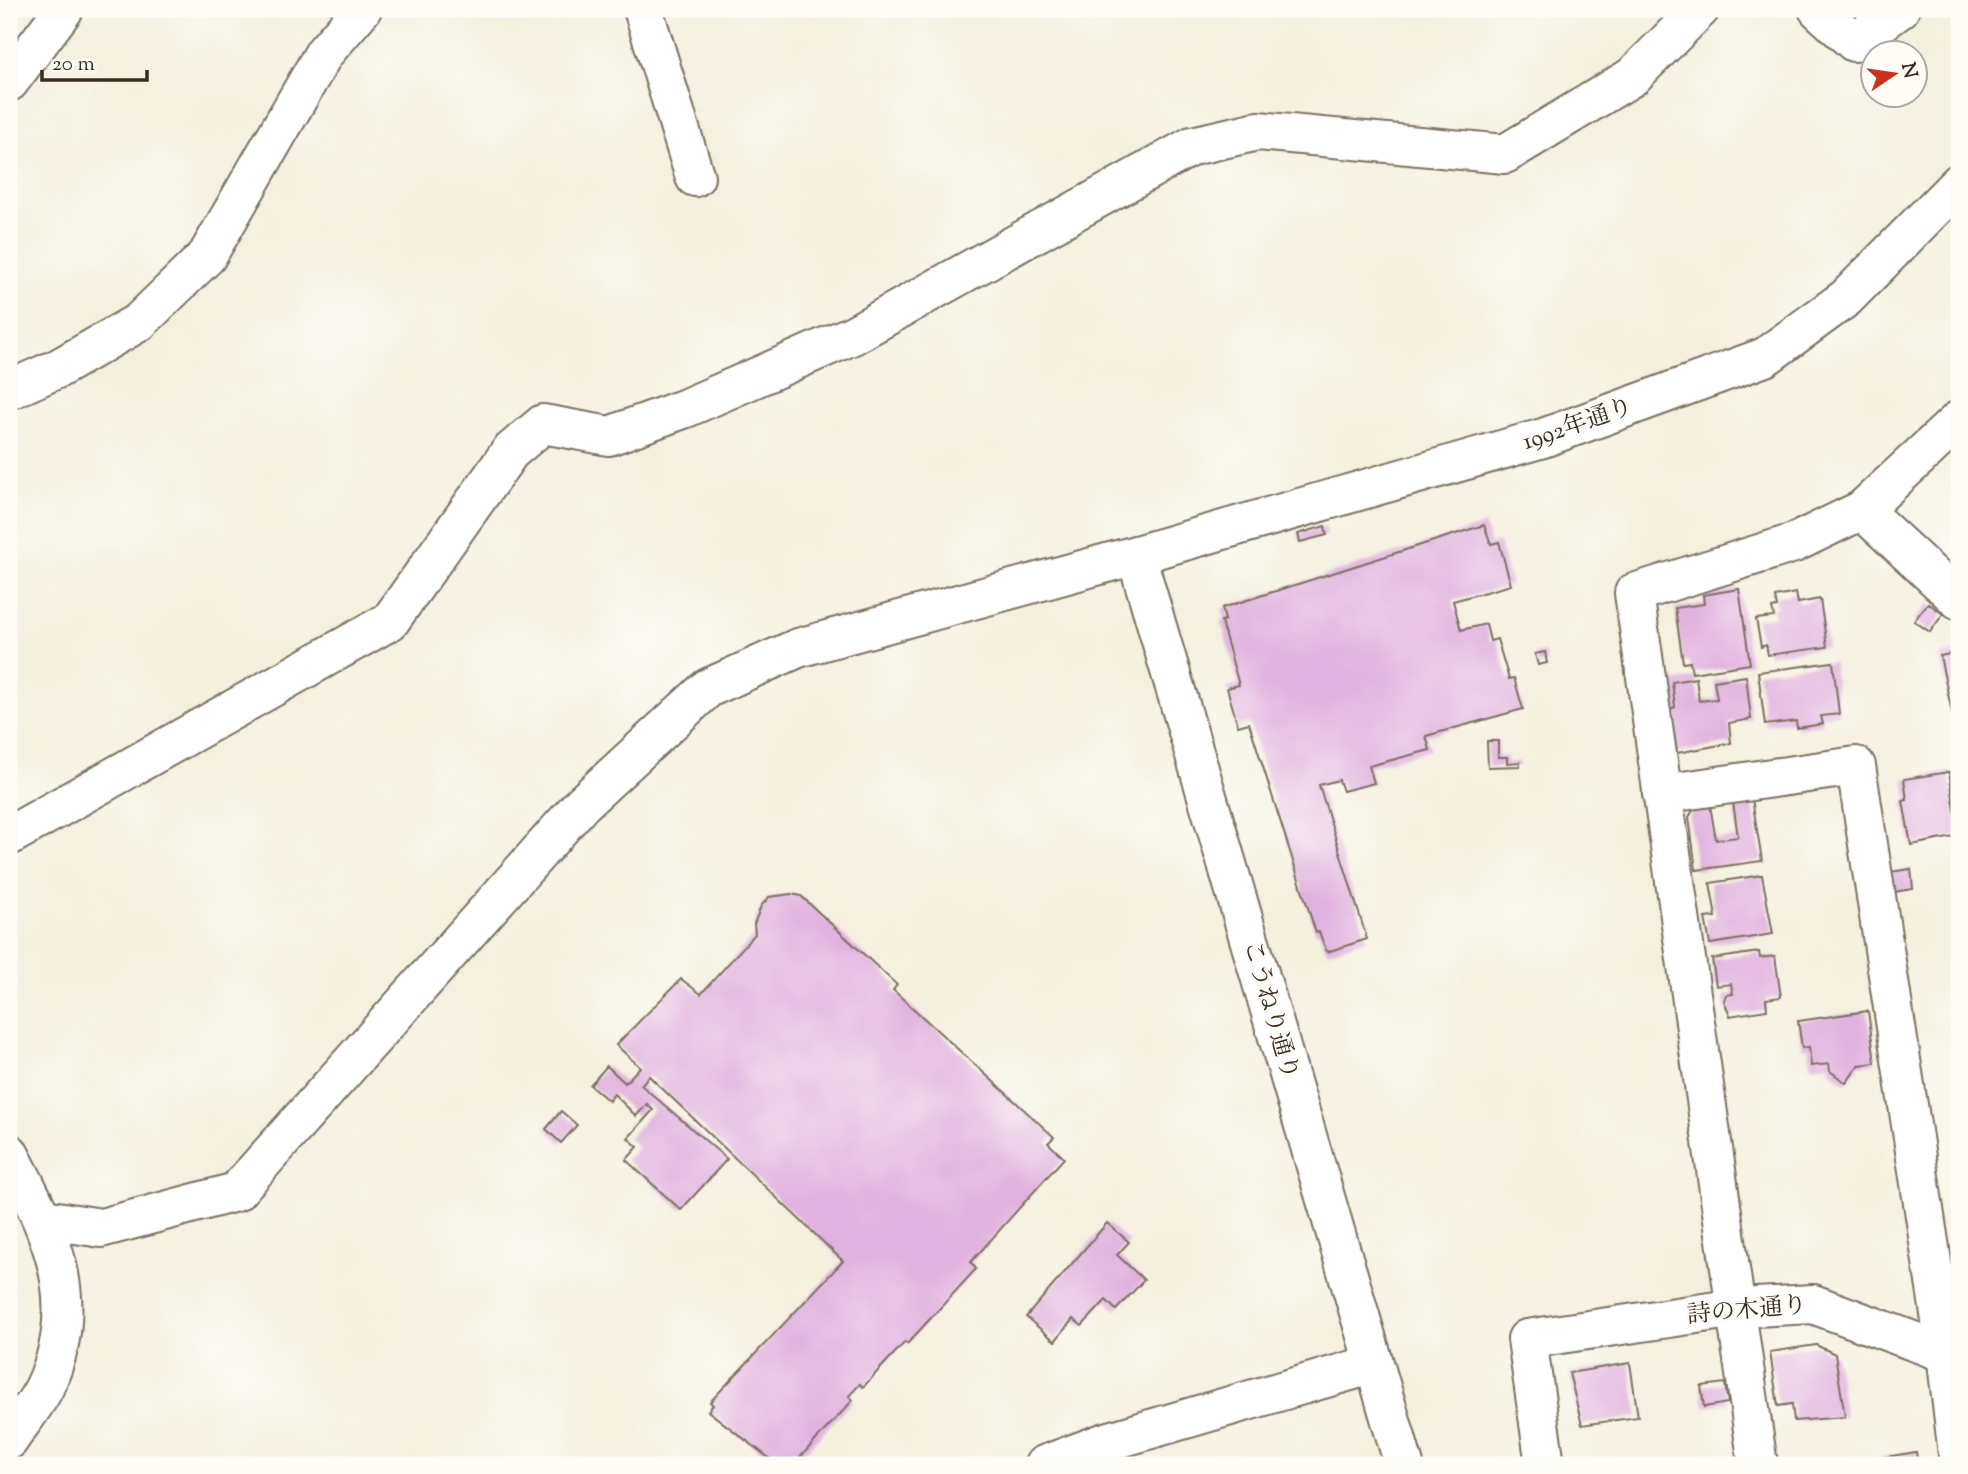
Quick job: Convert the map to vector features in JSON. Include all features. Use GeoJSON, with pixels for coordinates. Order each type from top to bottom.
{"type":"FeatureCollection","features":[{"type":"Feature","properties":{"kind":"street"},"geometry":{"type":"LineString","coordinates":[[9,82],[64,9]]}},
{"type":"Feature","properties":{"kind":"street"},"geometry":{"type":"LineString","coordinates":[[9,390],[59,368],[139,323],[207,256],[324,53],[362,9]]}},
{"type":"Feature","properties":{"kind":"street"},"geometry":{"type":"LineString","coordinates":[[643,9],[695,177]]}},
{"type":"Feature","properties":{"kind":"street"},"geometry":{"type":"LineString","coordinates":[[9,836],[390,621],[510,452],[542,424],[609,436],[686,408],[853,335],[1192,146],[1258,131],[1505,154],[1632,77],[1700,9]]}},
{"type":"Feature","properties":{"kind":"street"},"geometry":{"type":"LineString","coordinates":[[1818,9],[1854,42],[1900,9]]}},
{"type":"Feature","properties":{"kind":"street","name":"1992年通り"},"geometry":{"type":"LineString","coordinates":[[44,1219],[102,1228],[236,1192],[582,804],[708,688],[798,648],[1544,438],[1765,357],[1846,298],[1959,183]]}},
{"type":"Feature","properties":{"kind":"street"},"geometry":{"type":"LineString","coordinates":[[1758,1465],[1634,593],[1794,542],[1862,510],[1959,420]]}},
{"type":"Feature","properties":{"kind":"street"},"geometry":{"type":"LineString","coordinates":[[1862,510],[1959,600]]}},
{"type":"Feature","properties":{"kind":"street","name":"こうねり通り"},"geometry":{"type":"LineString","coordinates":[[1136,555],[1404,1465]]}},
{"type":"Feature","properties":{"kind":"street"},"geometry":{"type":"LineString","coordinates":[[1662,794],[1856,766],[1953,1355],[1959,1463]]}},
{"type":"Feature","properties":{"kind":"street"},"geometry":{"type":"LineString","coordinates":[[9,1153],[44,1219],[59,1264],[64,1329],[44,1387],[9,1440]]}},
{"type":"Feature","properties":{"kind":"street","name":"詩の木通り"},"geometry":{"type":"LineString","coordinates":[[1545,1465],[1527,1339],[1737,1308],[1813,1304],[1953,1355]]}},
{"type":"Feature","properties":{"kind":"street"},"geometry":{"type":"LineString","coordinates":[[1044,1465],[1103,1443],[1374,1364]]}},
{"type":"Feature","properties":{"kind":"building"},"geometry":{"type":"Polygon","coordinates":[[[1484,525],[1491,544],[1499,542],[1511,585],[1453,601],[1461,630],[1486,624],[1490,641],[1497,639],[1509,679],[1514,678],[1523,709],[1426,736],[1430,750],[1369,766],[1374,783],[1343,791],[1339,780],[1319,785],[1367,939],[1327,952],[1319,932],[1316,933],[1249,723],[1238,726],[1227,688],[1239,685],[1221,621],[1225,620],[1222,608],[1484,525]]]}},
{"type":"Feature","properties":{"kind":"building"},"geometry":{"type":"Polygon","coordinates":[[[1325,526],[1327,535],[1300,542],[1298,534],[1325,526]]]}},
{"type":"Feature","properties":{"kind":"building"},"geometry":{"type":"Polygon","coordinates":[[[1739,589],[1750,664],[1692,673],[1690,662],[1683,663],[1675,608],[1704,604],[1703,595],[1739,589]]]}},
{"type":"Feature","properties":{"kind":"building"},"geometry":{"type":"Polygon","coordinates":[[[1796,593],[1798,603],[1820,599],[1827,647],[1768,655],[1766,645],[1761,647],[1756,619],[1774,617],[1772,608],[1777,607],[1775,597],[1796,593]]]}},
{"type":"Feature","properties":{"kind":"building"},"geometry":{"type":"Polygon","coordinates":[[[1928,603],[1943,614],[1930,632],[1914,621],[1928,603]]]}},
{"type":"Feature","properties":{"kind":"building"},"geometry":{"type":"Polygon","coordinates":[[[1545,652],[1547,663],[1538,665],[1535,654],[1545,652]]]}},
{"type":"Feature","properties":{"kind":"building"},"geometry":{"type":"Polygon","coordinates":[[[1959,652],[1959,721],[1954,722],[1940,656],[1959,652]]]}},
{"type":"Feature","properties":{"kind":"building"},"geometry":{"type":"Polygon","coordinates":[[[1833,662],[1839,714],[1821,716],[1823,724],[1797,728],[1796,721],[1765,725],[1758,672],[1833,662]]]}},
{"type":"Feature","properties":{"kind":"building"},"geometry":{"type":"Polygon","coordinates":[[[1746,676],[1751,719],[1729,723],[1731,743],[1677,753],[1670,709],[1675,707],[1672,682],[1696,678],[1699,701],[1717,699],[1714,681],[1746,676]]]}},
{"type":"Feature","properties":{"kind":"building"},"geometry":{"type":"Polygon","coordinates":[[[1487,741],[1498,741],[1498,757],[1507,757],[1507,763],[1520,762],[1520,766],[1488,767],[1487,741]]]}},
{"type":"Feature","properties":{"kind":"building"},"geometry":{"type":"Polygon","coordinates":[[[1949,772],[1959,836],[1911,845],[1903,801],[1907,800],[1904,779],[1949,772]]]}},
{"type":"Feature","properties":{"kind":"building"},"geometry":{"type":"Polygon","coordinates":[[[1752,799],[1762,861],[1696,870],[1689,817],[1695,807],[1710,805],[1716,840],[1738,837],[1733,802],[1752,799]]]}},
{"type":"Feature","properties":{"kind":"building"},"geometry":{"type":"Polygon","coordinates":[[[1911,869],[1913,889],[1893,892],[1890,872],[1911,869]]]}},
{"type":"Feature","properties":{"kind":"building"},"geometry":{"type":"Polygon","coordinates":[[[1762,875],[1773,934],[1710,944],[1705,918],[1716,917],[1710,883],[1762,875]]]}},
{"type":"Feature","properties":{"kind":"building"},"geometry":{"type":"Polygon","coordinates":[[[791,894],[801,896],[897,985],[893,990],[1054,1137],[1048,1143],[1064,1158],[971,1262],[976,1269],[907,1344],[905,1342],[863,1387],[860,1384],[849,1396],[853,1400],[793,1465],[778,1465],[708,1411],[713,1405],[710,1402],[843,1261],[649,1076],[641,1085],[727,1159],[681,1210],[626,1160],[638,1147],[628,1138],[653,1110],[647,1104],[636,1116],[614,1094],[609,1101],[590,1085],[607,1066],[625,1083],[640,1067],[616,1045],[681,979],[701,994],[755,934],[754,924],[761,906],[769,897],[791,894]]]}},
{"type":"Feature","properties":{"kind":"building"},"geometry":{"type":"Polygon","coordinates":[[[1759,952],[1760,958],[1775,956],[1781,997],[1766,999],[1767,1010],[1730,1016],[1724,1001],[1726,995],[1733,994],[1731,984],[1716,986],[1712,959],[1759,952]]]}},
{"type":"Feature","properties":{"kind":"building"},"geometry":{"type":"Polygon","coordinates":[[[1868,1011],[1875,1063],[1859,1065],[1846,1083],[1830,1071],[1829,1064],[1811,1066],[1809,1047],[1802,1048],[1798,1021],[1868,1011]]]}},
{"type":"Feature","properties":{"kind":"building"},"geometry":{"type":"Polygon","coordinates":[[[561,1111],[577,1125],[561,1143],[546,1129],[561,1111]]]}},
{"type":"Feature","properties":{"kind":"building"},"geometry":{"type":"Polygon","coordinates":[[[1107,1223],[1129,1242],[1117,1255],[1144,1280],[1116,1310],[1106,1300],[1082,1326],[1073,1319],[1055,1341],[1026,1317],[1107,1223]]]}},
{"type":"Feature","properties":{"kind":"building"},"geometry":{"type":"Polygon","coordinates":[[[1959,1264],[1959,1294],[1958,1294],[1953,1265],[1959,1264]]]}},
{"type":"Feature","properties":{"kind":"building"},"geometry":{"type":"Polygon","coordinates":[[[1816,1345],[1835,1354],[1845,1417],[1794,1421],[1792,1404],[1778,1406],[1770,1352],[1816,1345]]]}},
{"type":"Feature","properties":{"kind":"building"},"geometry":{"type":"Polygon","coordinates":[[[1630,1363],[1638,1417],[1582,1425],[1569,1373],[1630,1363]]]}},
{"type":"Feature","properties":{"kind":"building"},"geometry":{"type":"Polygon","coordinates":[[[1725,1383],[1728,1403],[1704,1407],[1701,1386],[1725,1383]]]}},
{"type":"Feature","properties":{"kind":"building"},"geometry":{"type":"Polygon","coordinates":[[[1916,1452],[1918,1465],[1865,1465],[1873,1463],[1873,1459],[1916,1452]]]}}]}
